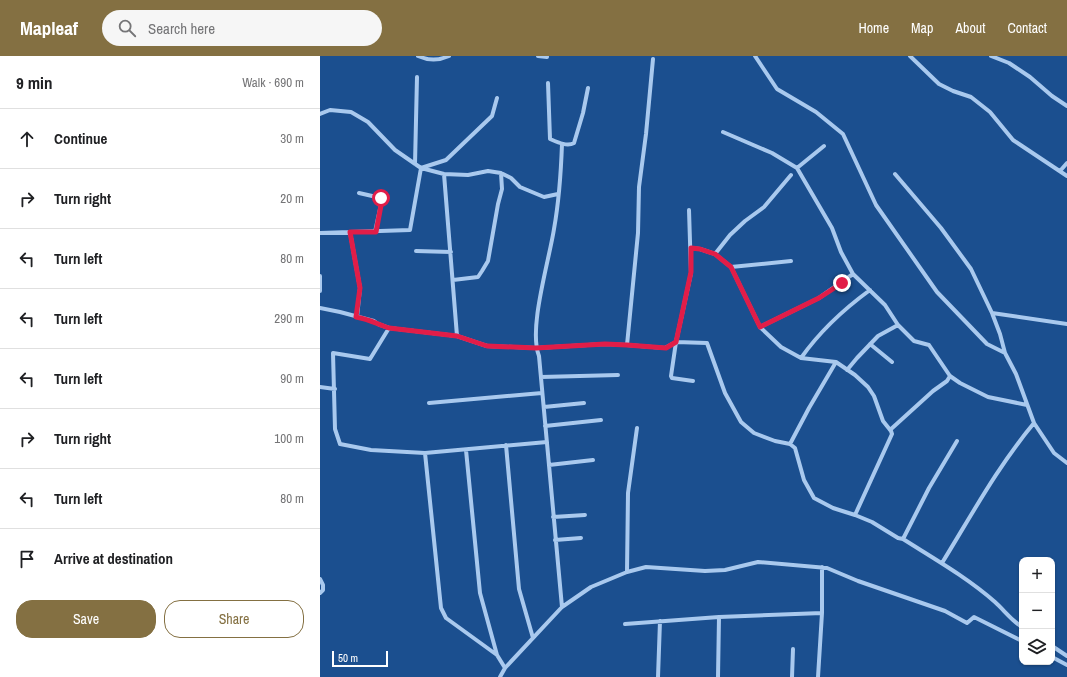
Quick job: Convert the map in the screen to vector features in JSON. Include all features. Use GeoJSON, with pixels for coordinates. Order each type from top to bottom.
{"type":"FeatureCollection","features":[{"type":"Feature","properties":{"kind":"street"},"geometry":{"type":"LineString","coordinates":[[418,56],[426,60],[441,60],[449,56]]}},
{"type":"Feature","properties":{"kind":"street"},"geometry":{"type":"LineString","coordinates":[[538,56],[547,57]]}},
{"type":"Feature","properties":{"kind":"street"},"geometry":{"type":"LineString","coordinates":[[755,56],[777,89],[816,112],[843,134],[876,205],[936,292],[987,344],[1005,353]]}},
{"type":"Feature","properties":{"kind":"street"},"geometry":{"type":"LineString","coordinates":[[910,56],[939,84],[953,91],[971,97],[990,112],[1013,140],[1067,176]]}},
{"type":"Feature","properties":{"kind":"street"},"geometry":{"type":"LineString","coordinates":[[991,56],[1009,63],[1030,77],[1052,96],[1067,106]]}},
{"type":"Feature","properties":{"kind":"street"},"geometry":{"type":"LineString","coordinates":[[627,345],[638,233],[639,187],[653,59]]}},
{"type":"Feature","properties":{"kind":"street"},"geometry":{"type":"LineString","coordinates":[[415,164],[417,77]]}},
{"type":"Feature","properties":{"kind":"street"},"geometry":{"type":"LineString","coordinates":[[548,83],[550,139],[562,144],[574,143],[583,113],[588,88]]}},
{"type":"Feature","properties":{"kind":"street"},"geometry":{"type":"LineString","coordinates":[[421,168],[446,160],[492,116],[497,98]]}},
{"type":"Feature","properties":{"kind":"street"},"geometry":{"type":"LineString","coordinates":[[320,114],[330,110],[350,112],[368,122],[395,150],[421,168],[444,174],[468,175],[488,171],[501,173],[511,178],[520,187],[544,197],[558,194]]}},
{"type":"Feature","properties":{"kind":"street"},"geometry":{"type":"LineString","coordinates":[[723,132],[772,153],[797,168],[832,228],[840,252],[854,274],[885,305],[898,324],[914,340],[929,345],[950,376],[960,383],[988,397],[1028,405]]}},
{"type":"Feature","properties":{"kind":"street"},"geometry":{"type":"LineString","coordinates":[[562,144],[554,231],[537,318],[536,348],[539,356],[562,607]]}},
{"type":"Feature","properties":{"kind":"street"},"geometry":{"type":"LineString","coordinates":[[797,168],[824,146]]}},
{"type":"Feature","properties":{"kind":"street"},"geometry":{"type":"LineString","coordinates":[[1060,171],[1067,163]]}},
{"type":"Feature","properties":{"kind":"street"},"geometry":{"type":"LineString","coordinates":[[320,233],[410,230],[421,168]]}},
{"type":"Feature","properties":{"kind":"street"},"geometry":{"type":"LineString","coordinates":[[453,280],[478,277],[488,261],[502,189],[501,173]]}},
{"type":"Feature","properties":{"kind":"street"},"geometry":{"type":"LineString","coordinates":[[444,174],[457,336]]}},
{"type":"Feature","properties":{"kind":"street"},"geometry":{"type":"LineString","coordinates":[[895,174],[941,228],[971,269],[992,313],[1005,353],[1016,374],[1034,423],[1054,453],[1067,463]]}},
{"type":"Feature","properties":{"kind":"street"},"geometry":{"type":"LineString","coordinates":[[715,254],[730,235],[745,221],[764,207],[791,175]]}},
{"type":"Feature","properties":{"kind":"street"},"geometry":{"type":"LineString","coordinates":[[359,194],[381,198],[382,200],[376,232]]}},
{"type":"Feature","properties":{"kind":"street"},"geometry":{"type":"LineString","coordinates":[[689,210],[691,272],[676,342],[671,377],[694,381]]}},
{"type":"Feature","properties":{"kind":"street"},"geometry":{"type":"LineString","coordinates":[[350,232],[360,288],[356,317]]}},
{"type":"Feature","properties":{"kind":"street"},"geometry":{"type":"LineString","coordinates":[[691,248],[700,249],[715,254],[731,267],[760,327],[781,347],[801,358],[836,362],[855,375],[868,387],[874,396],[883,421],[892,434],[855,515]]}},
{"type":"Feature","properties":{"kind":"street"},"geometry":{"type":"LineString","coordinates":[[416,251],[451,252]]}},
{"type":"Feature","properties":{"kind":"street"},"geometry":{"type":"LineString","coordinates":[[731,267],[791,261]]}},
{"type":"Feature","properties":{"kind":"street"},"geometry":{"type":"LineString","coordinates":[[760,327],[819,298],[854,274]]}},
{"type":"Feature","properties":{"kind":"street"},"geometry":{"type":"LineString","coordinates":[[320,276],[320,291]]}},
{"type":"Feature","properties":{"kind":"street"},"geometry":{"type":"LineString","coordinates":[[801,358],[824,330],[856,300],[870,290]]}},
{"type":"Feature","properties":{"kind":"street"},"geometry":{"type":"LineString","coordinates":[[320,308],[374,321],[389,328],[457,336],[487,346],[536,348],[605,344],[666,348],[676,342],[706,343],[726,393],[741,422],[754,433],[775,441],[790,444],[795,448],[804,480],[814,498],[833,508],[872,522],[942,563],[995,602],[1019,625]]}},
{"type":"Feature","properties":{"kind":"street"},"geometry":{"type":"LineString","coordinates":[[992,313],[1067,324]]}},
{"type":"Feature","properties":{"kind":"street"},"geometry":{"type":"LineString","coordinates":[[846,370],[878,336],[898,324]]}},
{"type":"Feature","properties":{"kind":"street"},"geometry":{"type":"LineString","coordinates":[[389,328],[370,359],[333,353],[335,429],[340,444],[371,450],[425,453],[547,442]]}},
{"type":"Feature","properties":{"kind":"street"},"geometry":{"type":"LineString","coordinates":[[870,344],[892,362]]}},
{"type":"Feature","properties":{"kind":"street"},"geometry":{"type":"LineString","coordinates":[[790,444],[836,362]]}},
{"type":"Feature","properties":{"kind":"street"},"geometry":{"type":"LineString","coordinates":[[541,377],[618,375]]}},
{"type":"Feature","properties":{"kind":"street"},"geometry":{"type":"LineString","coordinates":[[890,430],[933,391],[947,381],[950,376]]}},
{"type":"Feature","properties":{"kind":"street"},"geometry":{"type":"LineString","coordinates":[[320,388],[335,389]]}},
{"type":"Feature","properties":{"kind":"street"},"geometry":{"type":"LineString","coordinates":[[429,403],[542,393]]}},
{"type":"Feature","properties":{"kind":"street"},"geometry":{"type":"LineString","coordinates":[[544,407],[584,403]]}},
{"type":"Feature","properties":{"kind":"street"},"geometry":{"type":"LineString","coordinates":[[545,426],[601,420]]}},
{"type":"Feature","properties":{"kind":"street"},"geometry":{"type":"LineString","coordinates":[[942,563],[999,471],[1019,441],[1034,423]]}},
{"type":"Feature","properties":{"kind":"street"},"geometry":{"type":"LineString","coordinates":[[627,572],[628,493],[636,428]]}},
{"type":"Feature","properties":{"kind":"street"},"geometry":{"type":"LineString","coordinates":[[903,539],[929,488],[957,441]]}},
{"type":"Feature","properties":{"kind":"street"},"geometry":{"type":"LineString","coordinates":[[506,445],[519,589],[533,638]]}},
{"type":"Feature","properties":{"kind":"street"},"geometry":{"type":"LineString","coordinates":[[466,450],[480,593],[497,655],[505,668]]}},
{"type":"Feature","properties":{"kind":"street"},"geometry":{"type":"LineString","coordinates":[[425,453],[441,608],[446,618],[497,655]]}},
{"type":"Feature","properties":{"kind":"street"},"geometry":{"type":"LineString","coordinates":[[549,465],[593,460]]}},
{"type":"Feature","properties":{"kind":"street"},"geometry":{"type":"LineString","coordinates":[[553,517],[585,515]]}},
{"type":"Feature","properties":{"kind":"street"},"geometry":{"type":"LineString","coordinates":[[555,540],[581,538]]}},
{"type":"Feature","properties":{"kind":"street"},"geometry":{"type":"LineString","coordinates":[[500,677],[505,668],[562,607],[591,587],[627,572],[646,567],[706,571],[725,570],[758,562],[822,567],[945,611],[962,621],[966,622],[974,616],[1019,639]]}},
{"type":"Feature","properties":{"kind":"street"},"geometry":{"type":"LineString","coordinates":[[818,677],[822,613],[822,567]]}},
{"type":"Feature","properties":{"kind":"street"},"geometry":{"type":"LineString","coordinates":[[320,579],[323,585],[323,590],[320,593]]}},
{"type":"Feature","properties":{"kind":"street"},"geometry":{"type":"LineString","coordinates":[[625,624],[719,617],[822,613]]}},
{"type":"Feature","properties":{"kind":"street"},"geometry":{"type":"LineString","coordinates":[[718,677],[719,617]]}},
{"type":"Feature","properties":{"kind":"street"},"geometry":{"type":"LineString","coordinates":[[658,677],[660,621]]}},
{"type":"Feature","properties":{"kind":"street"},"geometry":{"type":"LineString","coordinates":[[1055,648],[1067,656]]}},
{"type":"Feature","properties":{"kind":"street"},"geometry":{"type":"LineString","coordinates":[[792,677],[793,649]]}},
{"type":"Feature","properties":{"kind":"street"},"geometry":{"type":"LineString","coordinates":[[1055,659],[1067,665]]}},
{"type":"Feature","properties":{"kind":"route"},"geometry":{"type":"LineString","coordinates":[[381,198],[382,200],[376,232],[350,232],[360,288],[356,317],[374,321],[389,328],[457,336],[487,346],[536,348],[605,344],[666,348],[676,342],[691,272],[691,248],[700,249],[715,254],[731,267],[760,327],[819,298],[842,283]]}}]}
